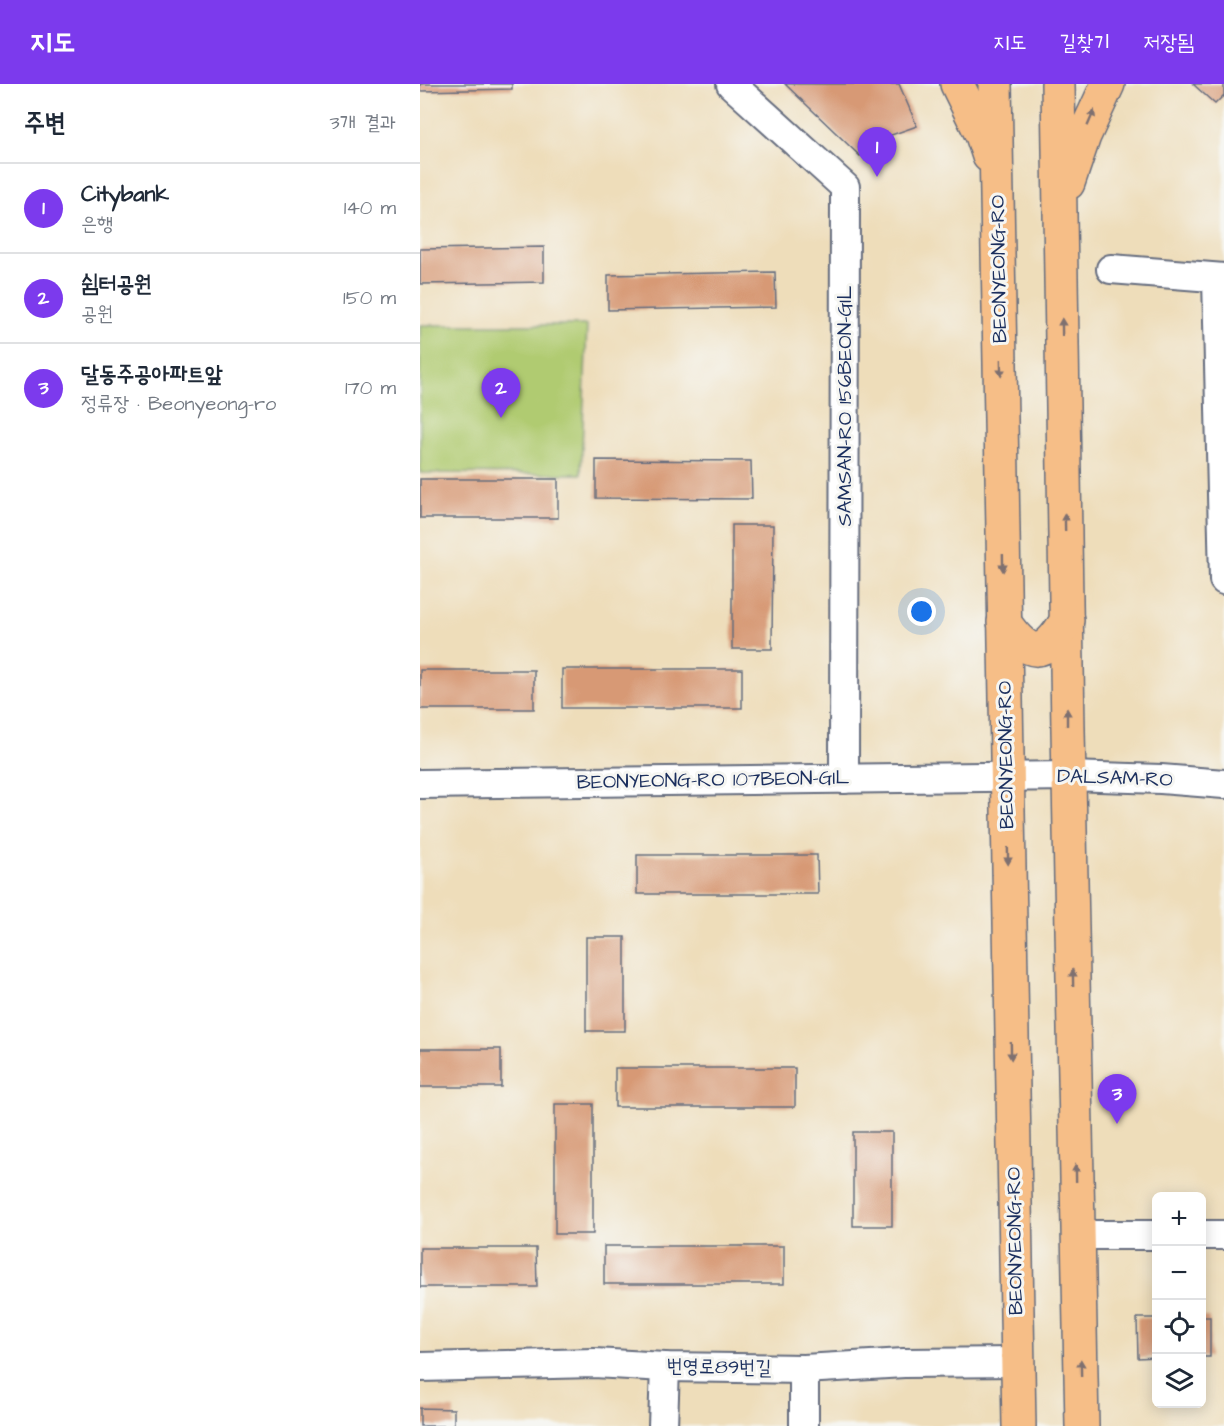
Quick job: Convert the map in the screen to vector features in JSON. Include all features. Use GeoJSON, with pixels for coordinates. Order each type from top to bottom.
{"type":"FeatureCollection","features":[{"type":"Feature","properties":{"kind":"main road"},"geometry":{"type":"LineString","coordinates":[[957,84],[982,135],[998,184]]}},
{"type":"Feature","properties":{"kind":"main road","name":"BEONYEONG-RO"},"geometry":{"type":"LineString","coordinates":[[994,84],[998,184],[1019,1426]]}},
{"type":"Feature","properties":{"kind":"main road"},"geometry":{"type":"LineString","coordinates":[[1058,84],[1082,1426]]}},
{"type":"Feature","properties":{"kind":"main road"},"geometry":{"type":"LineString","coordinates":[[1060,214],[1070,173],[1108,84]]}},
{"type":"Feature","properties":{"kind":"main road"},"geometry":{"type":"LineString","coordinates":[[1004,622],[1016,638],[1027,647],[1036,649],[1046,648],[1067,620]]}},
{"type":"Feature","properties":{"kind":"street","name":"SAMSAN-RO 156BEON-GIL"},"geometry":{"type":"LineString","coordinates":[[730,84],[845,187],[844,779]]}},
{"type":"Feature","properties":{"kind":"street"},"geometry":{"type":"LineString","coordinates":[[1111,269],[1220,278],[1224,580]]}},
{"type":"Feature","properties":{"kind":"street","name":"BEONYEONG-RO 107BEON-GIL"},"geometry":{"type":"LineString","coordinates":[[420,784],[1007,776]]}},
{"type":"Feature","properties":{"kind":"street","name":"DALSAM-RO"},"geometry":{"type":"LineString","coordinates":[[1007,776],[1161,778],[1224,784]]}},
{"type":"Feature","properties":{"kind":"street"},"geometry":{"type":"LineString","coordinates":[[1078,1235],[1152,1235]]}},
{"type":"Feature","properties":{"kind":"street"},"geometry":{"type":"LineString","coordinates":[[1206,1235],[1224,1235]]}},
{"type":"Feature","properties":{"kind":"street","name":"번영로89번길"},"geometry":{"type":"LineString","coordinates":[[420,1367],[594,1363],[664,1367],[804,1369],[904,1363],[1018,1362]]}},
{"type":"Feature","properties":{"kind":"street"},"geometry":{"type":"LineString","coordinates":[[663,1426],[664,1367]]}},
{"type":"Feature","properties":{"kind":"street"},"geometry":{"type":"LineString","coordinates":[[804,1369],[804,1426]]}},
{"type":"Feature","properties":{"kind":"green space"},"geometry":{"type":"Polygon","coordinates":[[[420,325],[587,325],[581,474],[420,473],[420,325]]]}},
{"type":"Feature","properties":{"kind":"building"},"geometry":{"type":"Polygon","coordinates":[[[420,84],[512,84],[512,89],[420,91],[420,84]]]}},
{"type":"Feature","properties":{"kind":"building"},"geometry":{"type":"Polygon","coordinates":[[[785,84],[899,84],[917,126],[868,143],[860,156],[785,84]]]}},
{"type":"Feature","properties":{"kind":"building"},"geometry":{"type":"Polygon","coordinates":[[[1193,84],[1224,84],[1224,97],[1215,104],[1193,84]]]}},
{"type":"Feature","properties":{"kind":"building"},"geometry":{"type":"Polygon","coordinates":[[[544,247],[544,282],[420,284],[420,249],[544,247]]]}},
{"type":"Feature","properties":{"kind":"building"},"geometry":{"type":"Polygon","coordinates":[[[775,272],[776,307],[608,310],[608,275],[775,272]]]}},
{"type":"Feature","properties":{"kind":"building"},"geometry":{"type":"Polygon","coordinates":[[[596,460],[751,461],[752,499],[596,498],[596,460]]]}},
{"type":"Feature","properties":{"kind":"building"},"geometry":{"type":"Polygon","coordinates":[[[420,479],[558,479],[558,518],[420,518],[420,479]]]}},
{"type":"Feature","properties":{"kind":"building"},"geometry":{"type":"Polygon","coordinates":[[[732,525],[773,525],[772,649],[732,649],[732,525]]]}},
{"type":"Feature","properties":{"kind":"building"},"geometry":{"type":"Polygon","coordinates":[[[562,669],[742,669],[742,708],[562,708],[562,669]]]}},
{"type":"Feature","properties":{"kind":"building"},"geometry":{"type":"Polygon","coordinates":[[[420,670],[534,670],[534,709],[420,709],[420,670]]]}},
{"type":"Feature","properties":{"kind":"building"},"geometry":{"type":"Polygon","coordinates":[[[637,855],[817,855],[818,894],[637,894],[637,855]]]}},
{"type":"Feature","properties":{"kind":"building"},"geometry":{"type":"Polygon","coordinates":[[[586,937],[625,937],[625,1031],[586,1031],[586,937]]]}},
{"type":"Feature","properties":{"kind":"building"},"geometry":{"type":"Polygon","coordinates":[[[420,1049],[501,1049],[501,1087],[420,1087],[420,1049]]]}},
{"type":"Feature","properties":{"kind":"building"},"geometry":{"type":"Polygon","coordinates":[[[615,1068],[795,1068],[795,1107],[615,1107],[615,1068]]]}},
{"type":"Feature","properties":{"kind":"building"},"geometry":{"type":"Polygon","coordinates":[[[555,1104],[593,1104],[593,1234],[555,1234],[555,1104]]]}},
{"type":"Feature","properties":{"kind":"building"},"geometry":{"type":"Polygon","coordinates":[[[853,1132],[892,1132],[892,1226],[853,1226],[853,1132]]]}},
{"type":"Feature","properties":{"kind":"building"},"geometry":{"type":"Polygon","coordinates":[[[604,1246],[784,1246],[784,1284],[604,1284],[604,1246]]]}},
{"type":"Feature","properties":{"kind":"building"},"geometry":{"type":"Polygon","coordinates":[[[420,1248],[536,1248],[537,1287],[420,1287],[420,1248]]]}},
{"type":"Feature","properties":{"kind":"building"},"geometry":{"type":"Polygon","coordinates":[[[1206,1317],[1210,1317],[1210,1357],[1206,1357],[1206,1317]]]}},
{"type":"Feature","properties":{"kind":"building"},"geometry":{"type":"Polygon","coordinates":[[[1137,1318],[1152,1318],[1152,1357],[1138,1358],[1137,1318]]]}},
{"type":"Feature","properties":{"kind":"building"},"geometry":{"type":"Polygon","coordinates":[[[420,1408],[454,1409],[454,1426],[420,1426],[420,1408]]]}},
{"type":"Feature","properties":{"kind":"place","name":"Citybank"},"geometry":{"type":"Point","coordinates":[877,177]}},
{"type":"Feature","properties":{"kind":"place","name":"쉼터공원"},"geometry":{"type":"Point","coordinates":[501,418]}},
{"type":"Feature","properties":{"kind":"place","name":"달동주공아파트앞"},"geometry":{"type":"Point","coordinates":[1117,1124]}}]}
